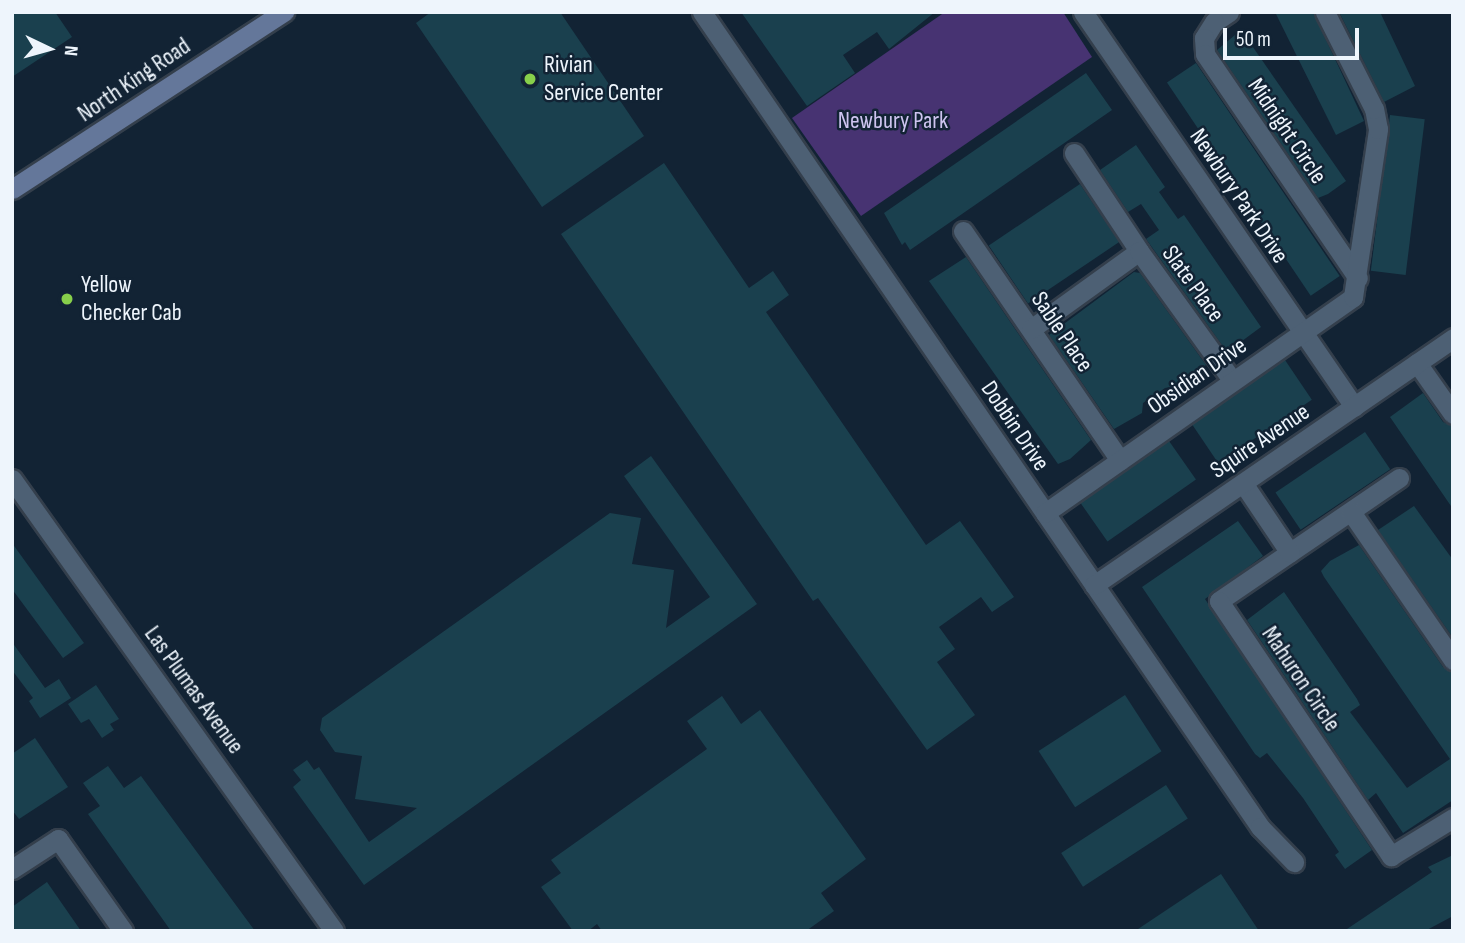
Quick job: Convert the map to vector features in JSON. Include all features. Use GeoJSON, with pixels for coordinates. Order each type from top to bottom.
{"type":"FeatureCollection","features":[{"type":"Feature","properties":{"kind":"main road","name":"North King Road"},"geometry":{"type":"LineString","coordinates":[[12,189],[284,12]]}},
{"type":"Feature","properties":{"kind":"street","name":"Dobbin Drive"},"geometry":{"type":"LineString","coordinates":[[702,12],[1260,827],[1294,862]]}},
{"type":"Feature","properties":{"kind":"street","name":"Newbury Park Drive"},"geometry":{"type":"LineString","coordinates":[[1083,12],[1354,407]]}},
{"type":"Feature","properties":{"kind":"street","name":"Midnight Circle"},"geometry":{"type":"LineString","coordinates":[[1229,12],[1214,22],[1204,38],[1205,54],[1358,278]]}},
{"type":"Feature","properties":{"kind":"street"},"geometry":{"type":"LineString","coordinates":[[1303,333],[1353,297],[1358,278],[1378,129],[1374,109],[1325,12]]}},
{"type":"Feature","properties":{"kind":"street","name":"Slate Place"},"geometry":{"type":"LineString","coordinates":[[1074,153],[1139,251],[1232,380]]}},
{"type":"Feature","properties":{"kind":"street","name":"Sable Place"},"geometry":{"type":"LineString","coordinates":[[963,231],[1120,460]]}},
{"type":"Feature","properties":{"kind":"street","name":"Slate Place"},"geometry":{"type":"LineString","coordinates":[[1031,329],[1139,251]]}},
{"type":"Feature","properties":{"kind":"street","name":"Obsidian Drive"},"geometry":{"type":"LineString","coordinates":[[1045,513],[1303,333]]}},
{"type":"Feature","properties":{"kind":"street","name":"Squire Avenue"},"geometry":{"type":"LineString","coordinates":[[1094,585],[1453,338]]}},
{"type":"Feature","properties":{"kind":"street"},"geometry":{"type":"LineString","coordinates":[[1417,363],[1453,414]]}},
{"type":"Feature","properties":{"kind":"street","name":"Mahuron Circle"},"geometry":{"type":"LineString","coordinates":[[1399,478],[1219,601],[1391,856],[1453,818]]}},
{"type":"Feature","properties":{"kind":"street","name":"Las Plumas Avenue"},"geometry":{"type":"LineString","coordinates":[[12,479],[334,931]]}},
{"type":"Feature","properties":{"kind":"street"},"geometry":{"type":"LineString","coordinates":[[1243,483],[1290,553]]}},
{"type":"Feature","properties":{"kind":"street"},"geometry":{"type":"LineString","coordinates":[[1350,512],[1453,660]]}},
{"type":"Feature","properties":{"kind":"street"},"geometry":{"type":"LineString","coordinates":[[12,869],[58,839],[123,931]]}},
{"type":"Feature","properties":{"kind":"green space","name":"Newbury Park"},"geometry":{"type":"Polygon","coordinates":[[[945,12],[1063,12],[1092,57],[861,216],[792,118],[945,12]]]}},
{"type":"Feature","properties":{"kind":"building"},"geometry":{"type":"Polygon","coordinates":[[[12,12],[55,12],[72,37],[12,77],[12,12]]]}},
{"type":"Feature","properties":{"kind":"building","name":"Rivian Service Center"},"geometry":{"type":"Polygon","coordinates":[[[431,12],[560,12],[644,136],[542,207],[416,23],[431,12]]]}},
{"type":"Feature","properties":{"kind":"building"},"geometry":{"type":"Polygon","coordinates":[[[741,12],[935,12],[889,49],[877,32],[843,55],[855,73],[807,106],[741,12]]]}},
{"type":"Feature","properties":{"kind":"building"},"geometry":{"type":"Polygon","coordinates":[[[1275,12],[1313,12],[1364,121],[1336,135],[1275,12]]]}},
{"type":"Feature","properties":{"kind":"building"},"geometry":{"type":"Polygon","coordinates":[[[1339,12],[1380,12],[1415,86],[1384,102],[1339,12]]]}},
{"type":"Feature","properties":{"kind":"building"},"geometry":{"type":"Polygon","coordinates":[[[1241,30],[1346,181],[1328,194],[1318,198],[1217,50],[1241,30]]]}},
{"type":"Feature","properties":{"kind":"building"},"geometry":{"type":"Polygon","coordinates":[[[1196,63],[1340,276],[1311,296],[1167,83],[1196,63]]]}},
{"type":"Feature","properties":{"kind":"building"},"geometry":{"type":"Polygon","coordinates":[[[1086,73],[1112,110],[910,250],[905,242],[902,245],[884,213],[1086,73]]]}},
{"type":"Feature","properties":{"kind":"building"},"geometry":{"type":"Polygon","coordinates":[[[1390,115],[1425,119],[1406,275],[1371,271],[1390,115]]]}},
{"type":"Feature","properties":{"kind":"building"},"geometry":{"type":"Polygon","coordinates":[[[1136,145],[1165,187],[1159,192],[1178,219],[1184,215],[1261,327],[1227,352],[1146,239],[1159,230],[1141,204],[1128,212],[1100,170],[1136,145]]]}},
{"type":"Feature","properties":{"kind":"building"},"geometry":{"type":"Polygon","coordinates":[[[664,163],[749,288],[773,271],[789,295],[766,312],[926,545],[960,521],[1014,597],[992,612],[981,597],[939,627],[955,649],[937,662],[975,715],[927,750],[818,598],[813,601],[561,234],[664,163]]]}},
{"type":"Feature","properties":{"kind":"building"},"geometry":{"type":"Polygon","coordinates":[[[1080,184],[1119,242],[1028,304],[989,246],[1080,184]]]}},
{"type":"Feature","properties":{"kind":"building"},"geometry":{"type":"Polygon","coordinates":[[[966,257],[1091,440],[1070,459],[1058,464],[929,281],[966,257]]]}},
{"type":"Feature","properties":{"kind":"building"},"geometry":{"type":"Polygon","coordinates":[[[1134,272],[1140,273],[1206,365],[1182,385],[1165,388],[1143,403],[1142,413],[1114,429],[1049,335],[1134,272]]]}},
{"type":"Feature","properties":{"kind":"building"},"geometry":{"type":"Polygon","coordinates":[[[1285,360],[1312,400],[1218,463],[1191,423],[1285,360]]]}},
{"type":"Feature","properties":{"kind":"building"},"geometry":{"type":"Polygon","coordinates":[[[1423,393],[1443,422],[1453,426],[1453,509],[1390,417],[1423,393]]]}},
{"type":"Feature","properties":{"kind":"building"},"geometry":{"type":"Polygon","coordinates":[[[1365,432],[1390,469],[1301,530],[1275,492],[1365,432]]]}},
{"type":"Feature","properties":{"kind":"building"},"geometry":{"type":"Polygon","coordinates":[[[1169,441],[1196,480],[1107,541],[1081,503],[1169,441]]]}},
{"type":"Feature","properties":{"kind":"building"},"geometry":{"type":"Polygon","coordinates":[[[651,456],[757,604],[364,885],[293,787],[301,780],[293,770],[307,760],[314,770],[319,767],[369,842],[417,808],[355,799],[362,756],[335,752],[320,730],[322,718],[610,513],[641,518],[632,564],[674,570],[666,628],[710,597],[624,476],[651,456]]]}},
{"type":"Feature","properties":{"kind":"building"},"geometry":{"type":"Polygon","coordinates":[[[1414,506],[1453,560],[1453,638],[1378,530],[1414,506]]]}},
{"type":"Feature","properties":{"kind":"building"},"geometry":{"type":"Polygon","coordinates":[[[1238,521],[1263,556],[1205,599],[1372,850],[1345,869],[1335,855],[1339,852],[1303,798],[1267,753],[1260,758],[1255,754],[1142,587],[1238,521]]]}},
{"type":"Feature","properties":{"kind":"building"},"geometry":{"type":"Polygon","coordinates":[[[12,543],[84,643],[63,658],[12,589],[12,543]]]}},
{"type":"Feature","properties":{"kind":"building"},"geometry":{"type":"Polygon","coordinates":[[[1359,545],[1443,667],[1453,672],[1453,800],[1403,833],[1376,793],[1368,800],[1247,620],[1284,592],[1357,699],[1360,705],[1350,712],[1407,788],[1450,759],[1321,571],[1330,561],[1359,545]]]}},
{"type":"Feature","properties":{"kind":"building"},"geometry":{"type":"Polygon","coordinates":[[[12,642],[45,688],[59,679],[71,698],[40,718],[29,701],[33,698],[12,670],[12,642]]]}},
{"type":"Feature","properties":{"kind":"building"},"geometry":{"type":"Polygon","coordinates":[[[96,685],[119,719],[110,724],[114,730],[102,738],[89,719],[81,723],[68,704],[96,685]]]}},
{"type":"Feature","properties":{"kind":"building"},"geometry":{"type":"Polygon","coordinates":[[[1125,695],[1161,751],[1075,807],[1039,751],[1125,695]]]}},
{"type":"Feature","properties":{"kind":"building"},"geometry":{"type":"Polygon","coordinates":[[[722,696],[741,724],[760,710],[866,859],[821,893],[834,911],[806,931],[602,931],[597,924],[588,931],[573,931],[541,887],[561,873],[551,860],[707,749],[687,721],[722,696]]]}},
{"type":"Feature","properties":{"kind":"building"},"geometry":{"type":"Polygon","coordinates":[[[35,738],[68,787],[19,819],[12,810],[12,754],[35,738]]]}},
{"type":"Feature","properties":{"kind":"building"},"geometry":{"type":"Polygon","coordinates":[[[108,766],[124,788],[141,776],[255,931],[171,931],[88,814],[100,806],[83,783],[108,766]]]}},
{"type":"Feature","properties":{"kind":"building"},"geometry":{"type":"Polygon","coordinates":[[[1166,785],[1188,819],[1083,887],[1061,853],[1166,785]]]}},
{"type":"Feature","properties":{"kind":"building"},"geometry":{"type":"Polygon","coordinates":[[[1453,855],[1453,916],[1425,931],[1344,931],[1432,872],[1428,867],[1453,855]]]}},
{"type":"Feature","properties":{"kind":"building"},"geometry":{"type":"Polygon","coordinates":[[[1221,874],[1259,931],[1135,931],[1204,885],[1221,874]]]}},
{"type":"Feature","properties":{"kind":"building"},"geometry":{"type":"Polygon","coordinates":[[[47,882],[81,931],[12,931],[12,907],[47,882]]]}},
{"type":"Feature","properties":{"kind":"place","name":"Rivian Service Center"},"geometry":{"type":"Point","coordinates":[530,79]}},
{"type":"Feature","properties":{"kind":"place","name":"Yellow Checker Cab"},"geometry":{"type":"Point","coordinates":[67,299]}}]}
